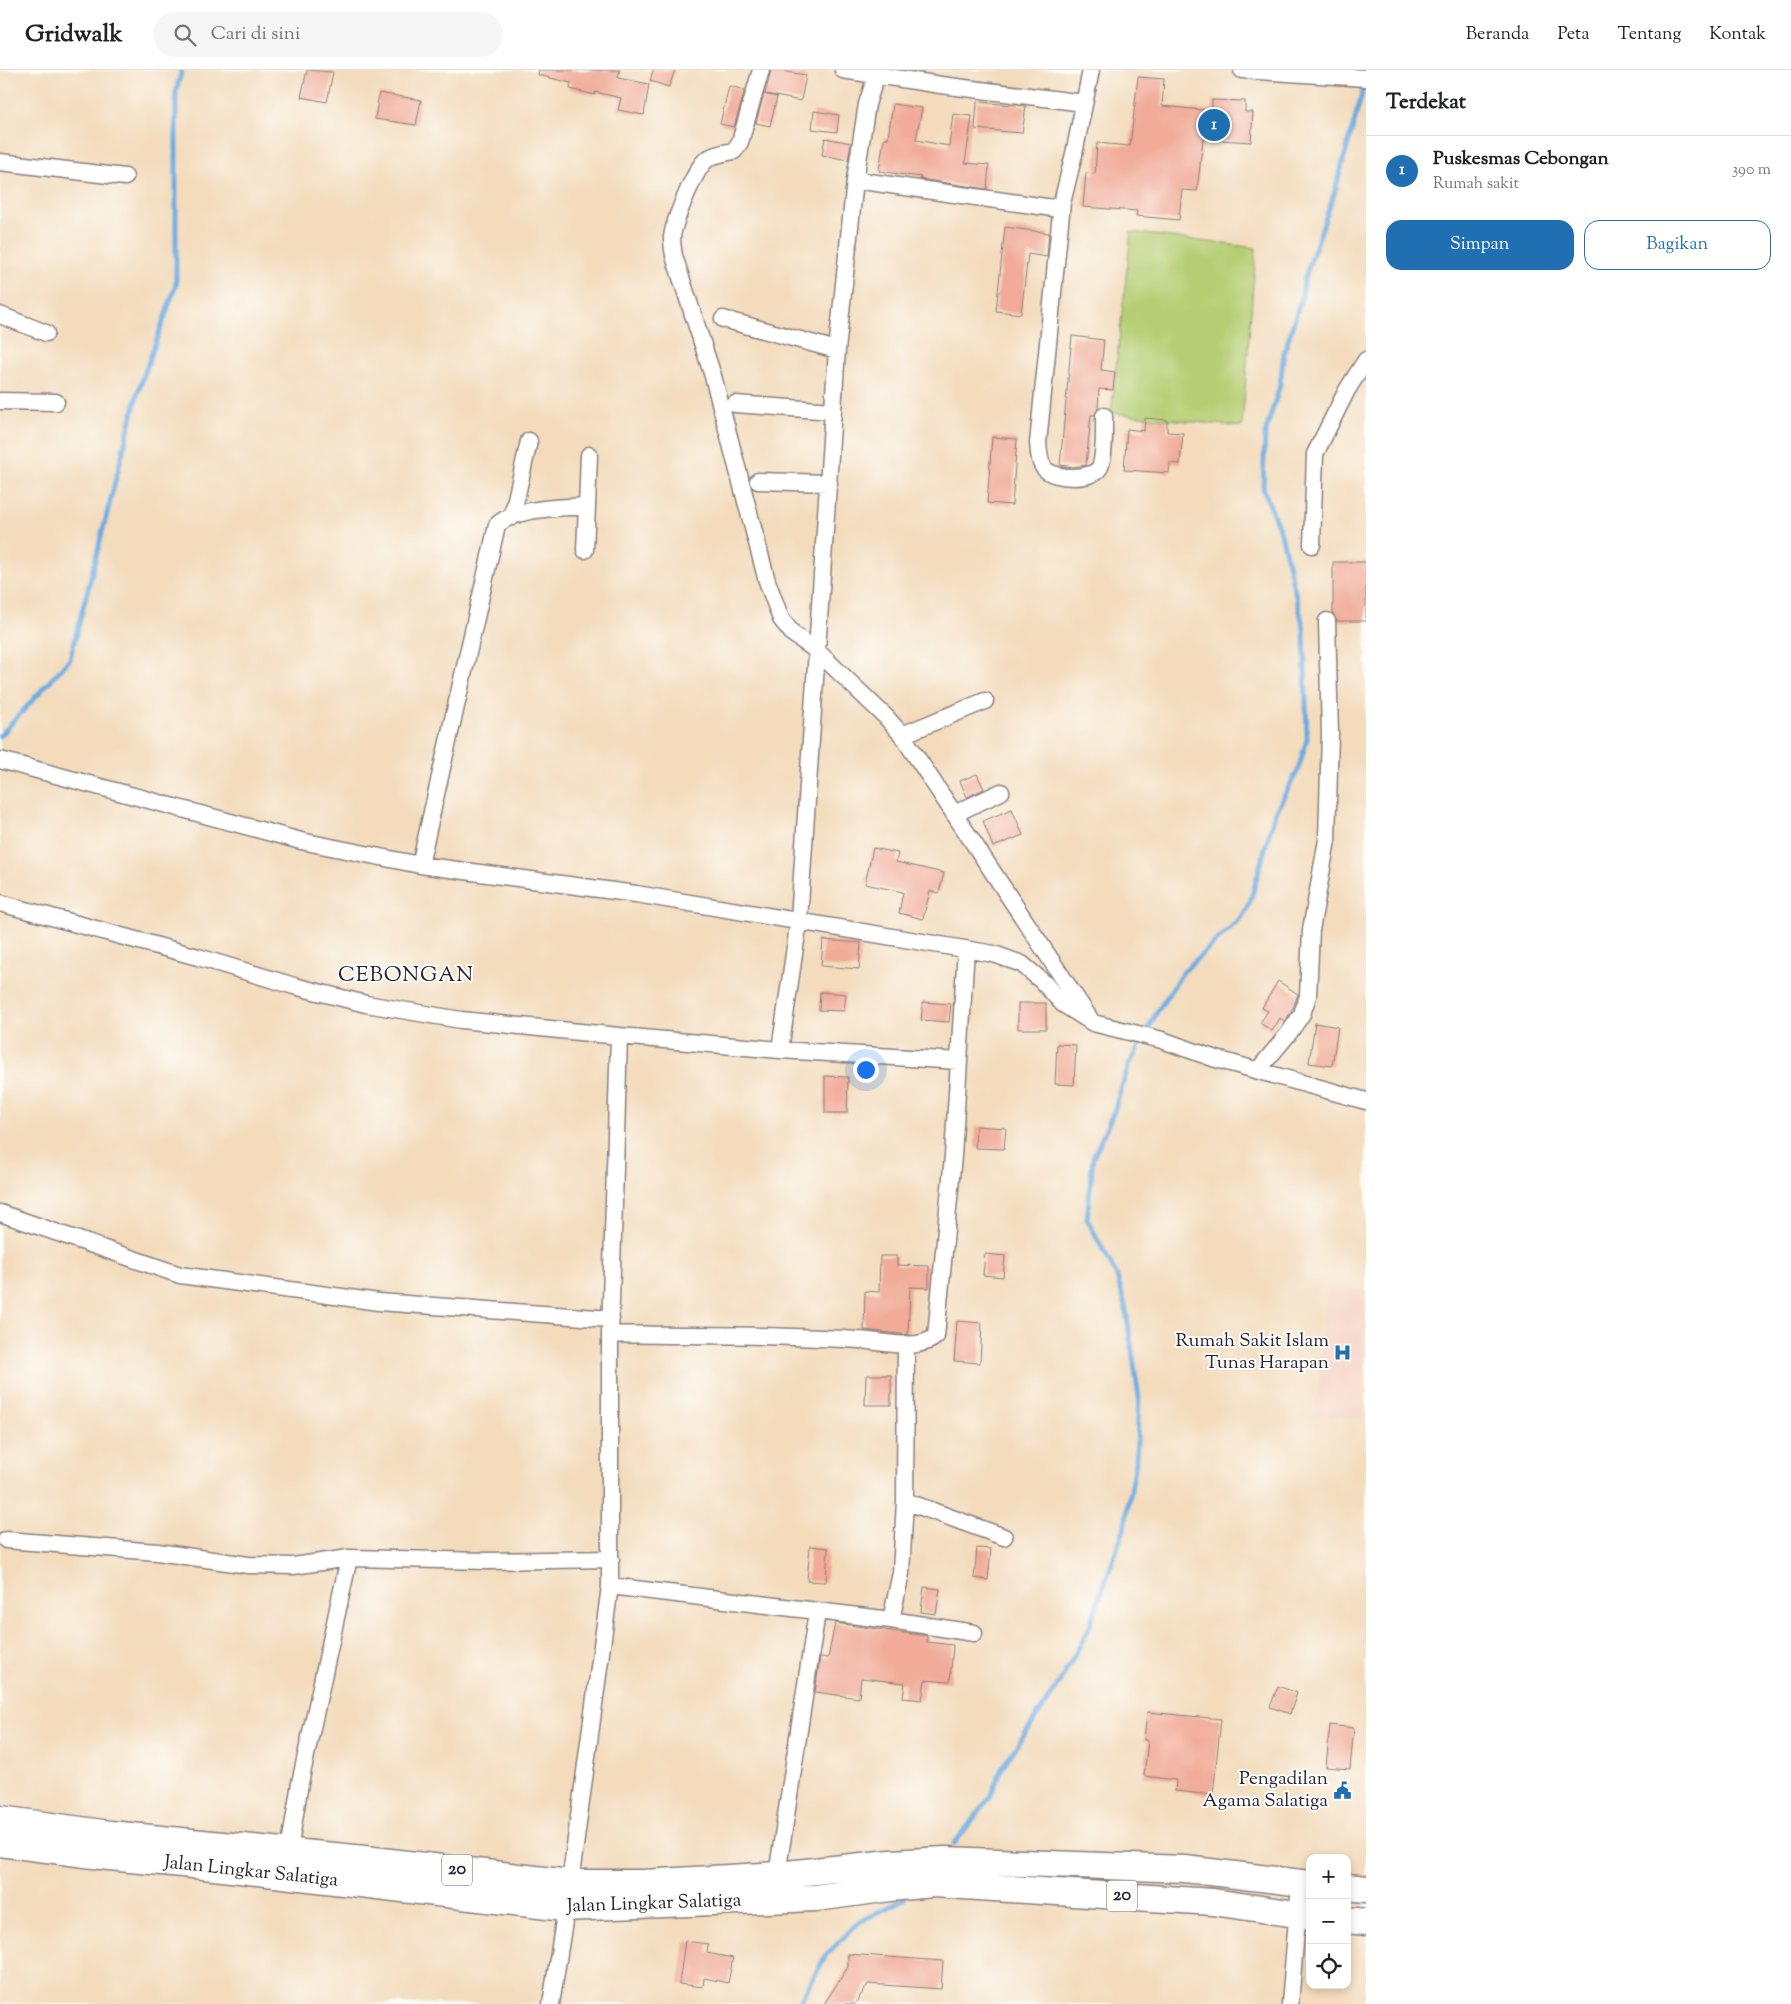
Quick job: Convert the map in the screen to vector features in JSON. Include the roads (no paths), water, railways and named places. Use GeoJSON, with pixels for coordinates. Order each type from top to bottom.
{"type":"FeatureCollection","features":[{"type":"Feature","properties":{"kind":"highway","name":"Jalan Lingkar Salatiga"},"geometry":{"type":"LineString","coordinates":[[0,1819],[110,1834],[289,1851],[567,1896],[643,1884],[777,1876],[890,1863],[945,1860],[1185,1868],[1305,1883]]}},
{"type":"Feature","properties":{"kind":"highway","name":"Jalan Lingkar Salatiga"},"geometry":{"type":"LineString","coordinates":[[0,1843],[109,1857],[567,1896],[816,1898],[933,1884],[1213,1902],[1303,1916]]}},
{"type":"Feature","properties":{"kind":"highway"},"geometry":{"type":"LineString","coordinates":[[1351,1887],[1366,1889]]}},
{"type":"Feature","properties":{"kind":"highway"},"geometry":{"type":"LineString","coordinates":[[1351,1920],[1366,1922]]}},
{"type":"Feature","properties":{"kind":"street"},"geometry":{"type":"LineString","coordinates":[[761,70],[740,142],[734,151],[712,156],[705,162],[695,176],[672,237],[674,256],[713,376],[767,581],[781,619],[793,634],[817,651],[886,717],[902,735],[1092,1023]]}},
{"type":"Feature","properties":{"kind":"street"},"geometry":{"type":"LineString","coordinates":[[844,70],[878,73],[1084,103]]}},
{"type":"Feature","properties":{"kind":"street"},"geometry":{"type":"LineString","coordinates":[[1091,70],[1062,203],[1038,443],[1039,454],[1047,472],[1071,478],[1092,474],[1096,471],[1100,467],[1102,455],[1104,416]]}},
{"type":"Feature","properties":{"kind":"street"},"geometry":{"type":"LineString","coordinates":[[1242,70],[1366,78]]}},
{"type":"Feature","properties":{"kind":"street"},"geometry":{"type":"LineString","coordinates":[[780,1050],[798,920],[837,350],[855,180],[867,104],[872,85],[878,73]]}},
{"type":"Feature","properties":{"kind":"street"},"geometry":{"type":"LineString","coordinates":[[0,162],[125,178]]}},
{"type":"Feature","properties":{"kind":"street"},"geometry":{"type":"LineString","coordinates":[[855,180],[1053,208],[1062,203]]}},
{"type":"Feature","properties":{"kind":"street"},"geometry":{"type":"LineString","coordinates":[[0,316],[46,333]]}},
{"type":"Feature","properties":{"kind":"street"},"geometry":{"type":"LineString","coordinates":[[723,319],[837,350]]}},
{"type":"Feature","properties":{"kind":"street"},"geometry":{"type":"LineString","coordinates":[[1312,545],[1315,454],[1347,390],[1366,360]]}},
{"type":"Feature","properties":{"kind":"street"},"geometry":{"type":"LineString","coordinates":[[0,401],[56,402]]}},
{"type":"Feature","properties":{"kind":"street"},"geometry":{"type":"LineString","coordinates":[[735,404],[833,411]]}},
{"type":"Feature","properties":{"kind":"street"},"geometry":{"type":"LineString","coordinates":[[512,517],[529,441]]}},
{"type":"Feature","properties":{"kind":"street"},"geometry":{"type":"LineString","coordinates":[[584,550],[589,454]]}},
{"type":"Feature","properties":{"kind":"street"},"geometry":{"type":"LineString","coordinates":[[758,481],[829,483]]}},
{"type":"Feature","properties":{"kind":"street"},"geometry":{"type":"LineString","coordinates":[[420,865],[497,525],[503,519],[542,509],[586,506]]}},
{"type":"Feature","properties":{"kind":"street"},"geometry":{"type":"LineString","coordinates":[[1259,1069],[1302,1014],[1308,996],[1311,930],[1327,840],[1330,734],[1327,621]]}},
{"type":"Feature","properties":{"kind":"street"},"geometry":{"type":"LineString","coordinates":[[902,735],[985,701]]}},
{"type":"Feature","properties":{"kind":"street"},"geometry":{"type":"LineString","coordinates":[[3,761],[300,841],[420,865],[636,894],[994,954],[1022,964],[1043,982],[1063,1004],[1092,1023],[1162,1040],[1213,1058],[1259,1069],[1316,1088],[1366,1101]]}},
{"type":"Feature","properties":{"kind":"street"},"geometry":{"type":"LineString","coordinates":[[954,814],[1001,792]]}},
{"type":"Feature","properties":{"kind":"street"},"geometry":{"type":"LineString","coordinates":[[0,903],[198,956],[294,986],[366,1004],[461,1020],[780,1050],[959,1061]]}},
{"type":"Feature","properties":{"kind":"street"},"geometry":{"type":"LineString","coordinates":[[0,1214],[180,1275],[379,1302],[610,1326],[924,1344],[936,1336],[959,1061],[966,949]]}},
{"type":"Feature","properties":{"kind":"street"},"geometry":{"type":"LineString","coordinates":[[551,2004],[610,1586],[610,1326],[619,1036]]}},
{"type":"Feature","properties":{"kind":"street"},"geometry":{"type":"LineString","coordinates":[[891,1620],[902,1573],[905,1501],[906,1344]]}},
{"type":"Feature","properties":{"kind":"street"},"geometry":{"type":"LineString","coordinates":[[905,1501],[1004,1537]]}},
{"type":"Feature","properties":{"kind":"street"},"geometry":{"type":"LineString","coordinates":[[6,1540],[157,1552],[248,1565],[293,1566],[349,1558],[488,1560],[611,1558]]}},
{"type":"Feature","properties":{"kind":"street"},"geometry":{"type":"LineString","coordinates":[[289,1851],[300,1783],[349,1558]]}},
{"type":"Feature","properties":{"kind":"street"},"geometry":{"type":"LineString","coordinates":[[610,1586],[891,1620],[974,1633]]}},
{"type":"Feature","properties":{"kind":"street"},"geometry":{"type":"LineString","coordinates":[[777,1876],[817,1612]]}},
{"type":"Feature","properties":{"kind":"street"},"geometry":{"type":"LineString","coordinates":[[1290,2004],[1303,1916],[1305,1883]]}},
{"type":"Feature","properties":{"kind":"waterway"},"geometry":{"type":"LineString","coordinates":[[0,736],[70,659],[138,392],[176,285],[176,91],[182,70]]}},
{"type":"Feature","properties":{"kind":"waterway"},"geometry":{"type":"LineString","coordinates":[[954,1844],[990,1797],[1002,1768],[1056,1688],[1087,1633],[1124,1529],[1136,1462],[1139,1398],[1125,1304],[1116,1274],[1087,1219],[1093,1158],[1114,1111],[1129,1065],[1157,1012],[1183,972],[1242,917],[1250,902],[1275,813],[1298,770],[1307,739],[1304,629],[1281,534],[1263,488],[1265,434],[1280,385],[1284,353],[1302,296],[1304,280],[1334,194],[1362,94],[1362,81]]}},
{"type":"Feature","properties":{"kind":"waterway"},"geometry":{"type":"LineString","coordinates":[[799,2004],[826,1955],[859,1922],[904,1899]]}},
{"type":"Feature","properties":{"kind":"place","name":"Puskesmas Cebongan"},"geometry":{"type":"Point","coordinates":[1214,125]}},
{"type":"Feature","properties":{"kind":"place","name":"Rumah Sakit Islam Tunas Harapan"},"geometry":{"type":"Point","coordinates":[1343,1352]}},
{"type":"Feature","properties":{"kind":"place","name":"Pengadilan Agama Salatiga"},"geometry":{"type":"Point","coordinates":[1342,1790]}},
{"type":"Feature","properties":{"kind":"district","name":"CEBONGAN"},"geometry":{"type":"Point","coordinates":[406,976]}}]}
